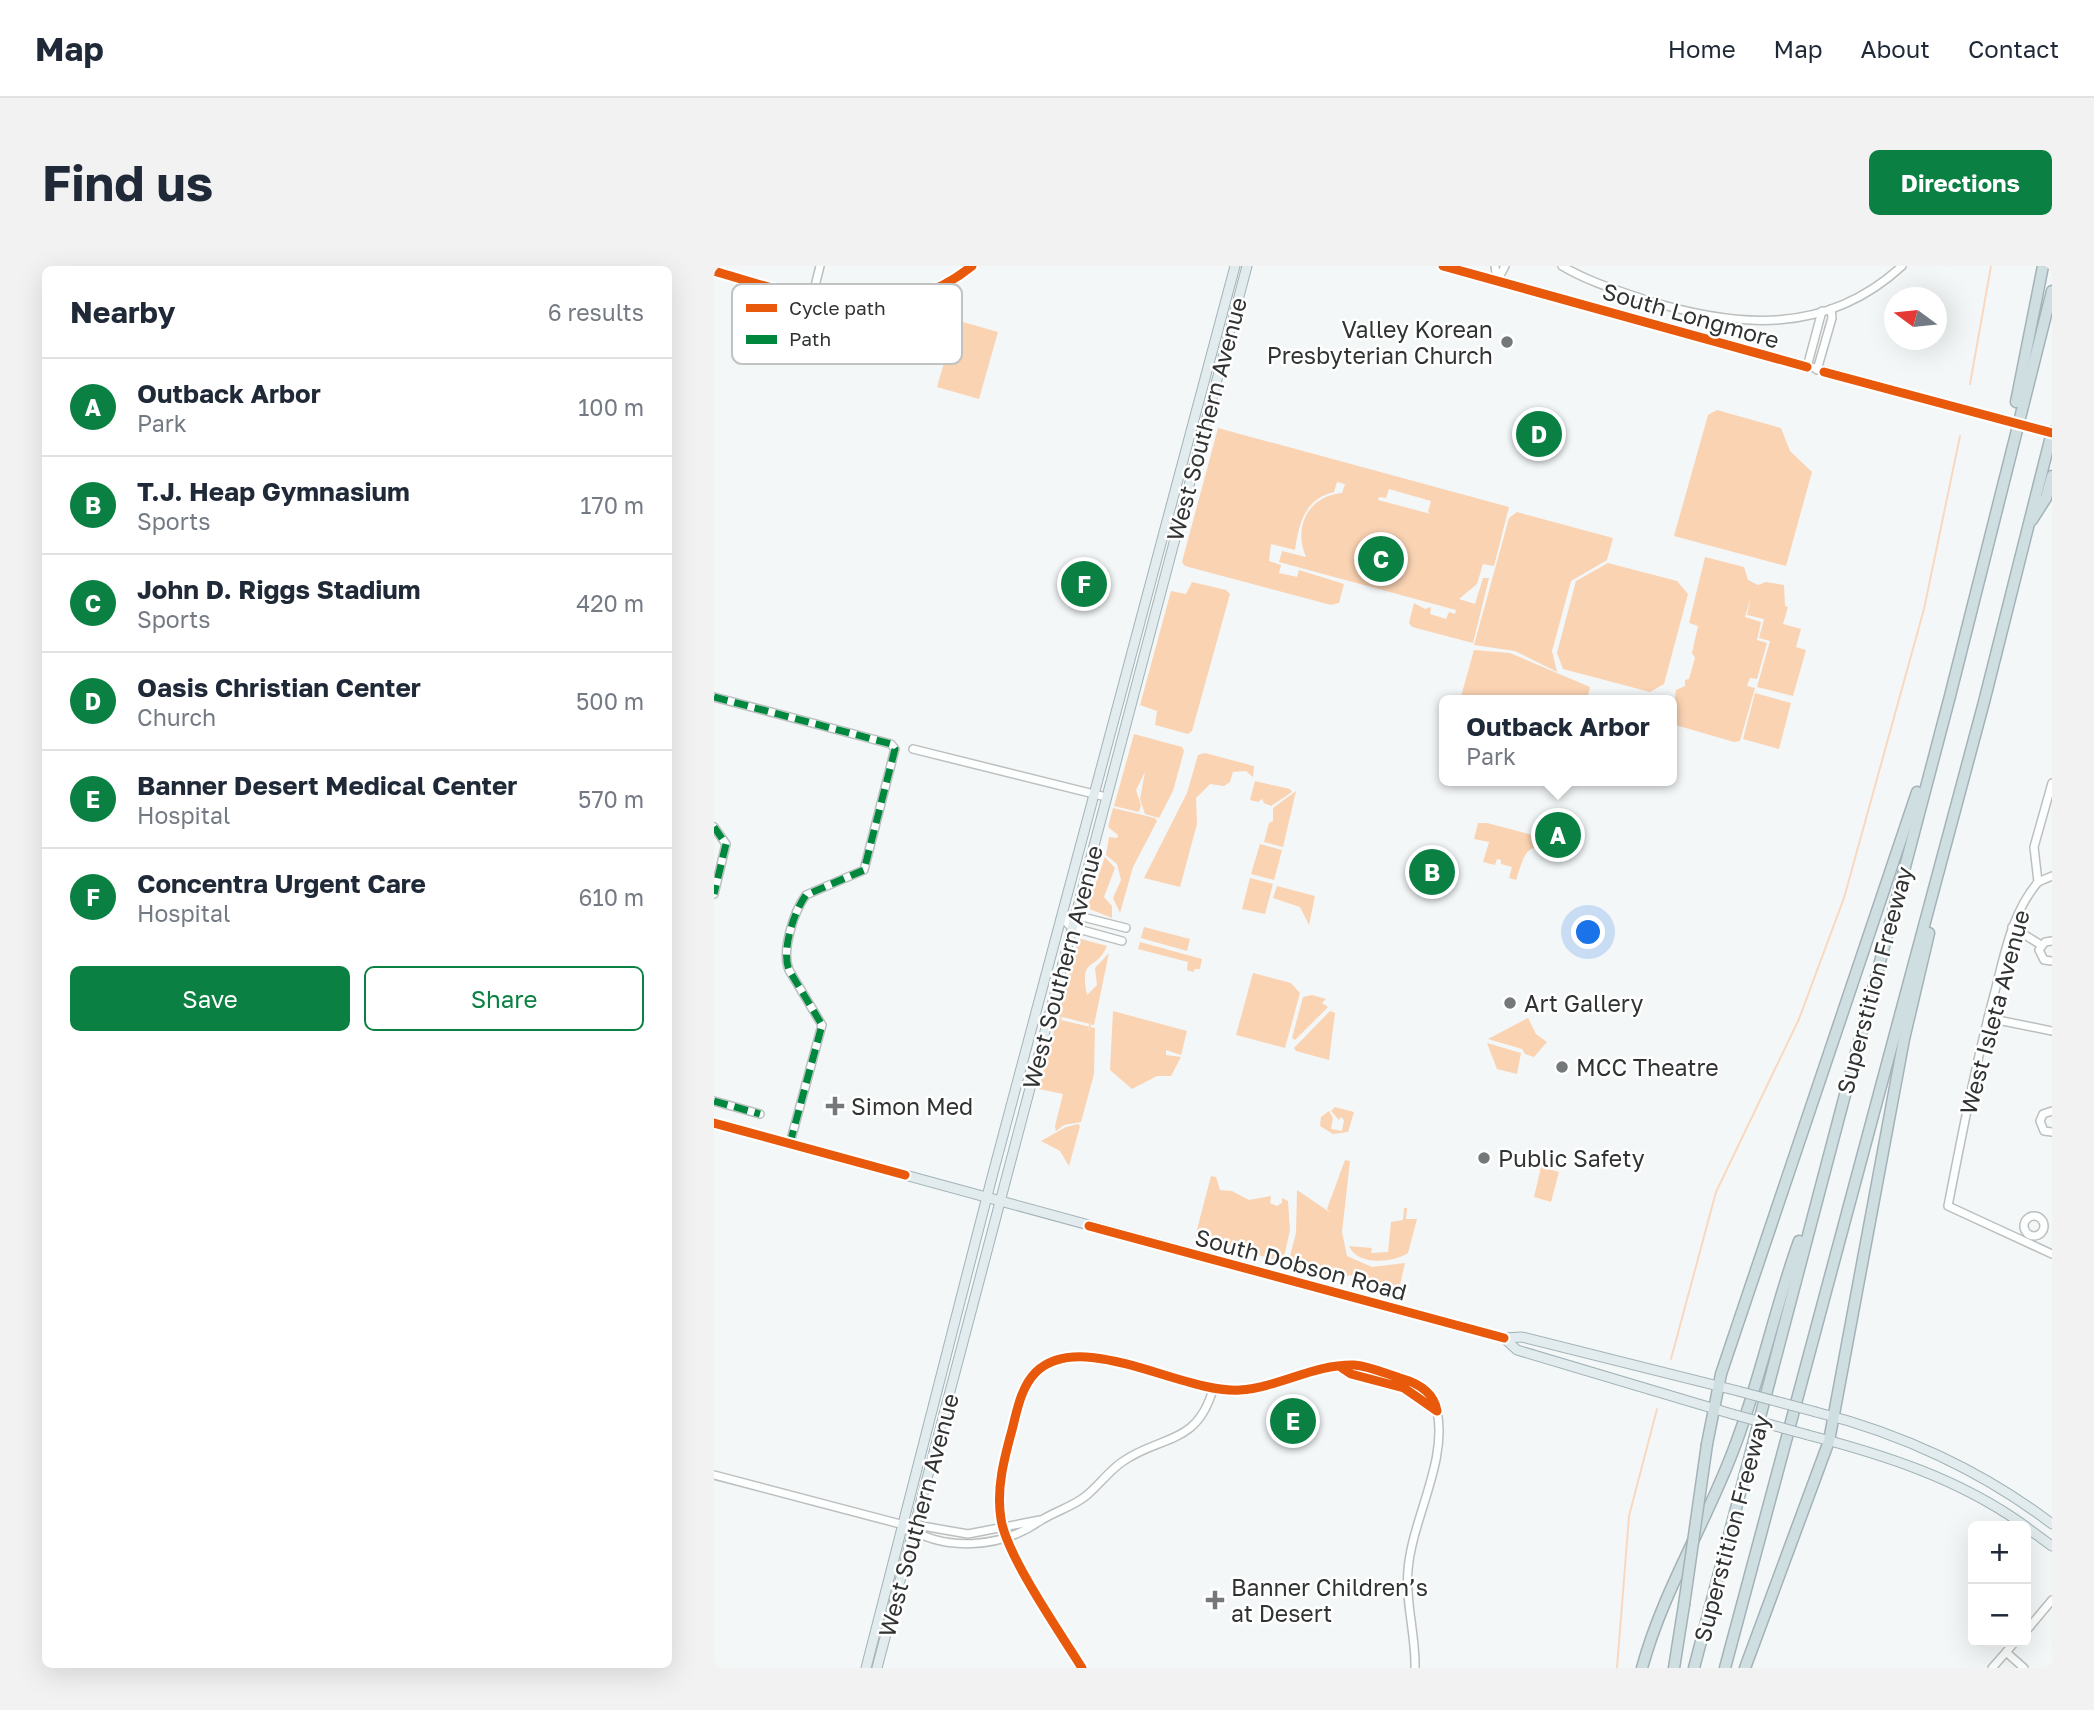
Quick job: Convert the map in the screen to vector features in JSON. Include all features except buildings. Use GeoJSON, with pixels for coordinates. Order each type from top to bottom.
{"type":"FeatureCollection","features":[{"type":"Feature","properties":{"kind":"highway"},"geometry":{"type":"LineString","coordinates":[[1995,512],[2043,266]]}},
{"type":"Feature","properties":{"kind":"highway","name":"Superstition Freeway"},"geometry":{"type":"LineString","coordinates":[[1694,1668],[1950,696],[2052,291]]}},
{"type":"Feature","properties":{"kind":"highway","name":"Superstition Freeway"},"geometry":{"type":"LineString","coordinates":[[1725,1668],[1984,702],[2052,433]]}},
{"type":"Feature","properties":{"kind":"highway"},"geometry":{"type":"LineString","coordinates":[[2027,529],[2046,498],[2052,476]]}},
{"type":"Feature","properties":{"kind":"highway"},"geometry":{"type":"LineString","coordinates":[[1674,1668],[1718,1385],[1950,696]]}},
{"type":"Feature","properties":{"kind":"highway"},"geometry":{"type":"LineString","coordinates":[[1745,1668],[1829,1441],[1835,1417],[1904,1039],[1984,702]]}},
{"type":"Feature","properties":{"kind":"highway"},"geometry":{"type":"LineString","coordinates":[[1642,1668],[1662,1606],[1719,1485],[1756,1392],[1794,1256],[1822,1180]]}},
{"type":"Feature","properties":{"kind":"main road","name":"West Southern Avenue"},"geometry":{"type":"LineString","coordinates":[[866,1668],[987,1198],[1235,266]]}},
{"type":"Feature","properties":{"kind":"main road","name":"West Southern Avenue"},"geometry":{"type":"LineString","coordinates":[[877,1668],[1247,266]]}},
{"type":"Feature","properties":{"kind":"main road"},"geometry":{"type":"LineString","coordinates":[[1212,400],[1207,390],[1222,335],[1219,326]]}},
{"type":"Feature","properties":{"kind":"main road"},"geometry":{"type":"LineString","coordinates":[[1034,1070],[1034,1046],[1041,1019],[1037,1010]]}},
{"type":"Feature","properties":{"kind":"main road","name":"South Dobson Road"},"geometry":{"type":"LineString","coordinates":[[714,1122],[1504,1338],[1521,1337],[1718,1385],[1835,1417],[1949,1461],[2052,1524]]}},
{"type":"Feature","properties":{"kind":"main road"},"geometry":{"type":"LineString","coordinates":[[954,1380],[951,1368],[959,1334],[955,1327]]}},
{"type":"Feature","properties":{"kind":"main road","name":"South Dobson Road"},"geometry":{"type":"LineString","coordinates":[[1504,1338],[1517,1350],[1713,1409],[1880,1454],[1976,1495],[2018,1521]]}},
{"type":"Feature","properties":{"kind":"main road"},"geometry":{"type":"LineString","coordinates":[[933,1415],[944,1417]]}},
{"type":"Feature","properties":{"kind":"main road","name":"South Dobson Road"},"geometry":{"type":"LineString","coordinates":[[2031,1530],[2052,1546]]}},
{"type":"Feature","properties":{"kind":"street"},"geometry":{"type":"LineString","coordinates":[[815,284],[820,266]]}},
{"type":"Feature","properties":{"kind":"street"},"geometry":{"type":"LineString","coordinates":[[943,284],[972,266]]}},
{"type":"Feature","properties":{"kind":"street","name":"South Longmore"},"geometry":{"type":"LineString","coordinates":[[1443,266],[2052,433]]}},
{"type":"Feature","properties":{"kind":"street"},"geometry":{"type":"LineString","coordinates":[[1495,266],[1497,281]]}},
{"type":"Feature","properties":{"kind":"street"},"geometry":{"type":"LineString","coordinates":[[1497,281],[1505,266]]}},
{"type":"Feature","properties":{"kind":"street"},"geometry":{"type":"LineString","coordinates":[[1562,266],[1594,283],[1709,318],[1745,321],[1787,320],[1826,310],[1870,289],[1902,266]]}},
{"type":"Feature","properties":{"kind":"street"},"geometry":{"type":"LineString","coordinates":[[714,271],[761,284]]}},
{"type":"Feature","properties":{"kind":"street"},"geometry":{"type":"LineString","coordinates":[[1807,367],[1826,310]]}},
{"type":"Feature","properties":{"kind":"street"},"geometry":{"type":"LineString","coordinates":[[1817,370],[1832,318],[1826,310]]}},
{"type":"Feature","properties":{"kind":"street"},"geometry":{"type":"LineString","coordinates":[[714,697],[887,743],[895,749],[864,870],[806,895],[800,902],[788,945],[786,962],[822,1025],[790,1143]]}},
{"type":"Feature","properties":{"kind":"street"},"geometry":{"type":"LineString","coordinates":[[913,749],[1106,797]]}},
{"type":"Feature","properties":{"kind":"street","name":"West Isleta Avenue"},"geometry":{"type":"LineString","coordinates":[[2051,783],[2034,847],[2038,882],[2024,899],[2012,927],[1988,1018],[1948,1206],[2028,1239],[2052,1254]]}},
{"type":"Feature","properties":{"kind":"street"},"geometry":{"type":"LineString","coordinates":[[714,827],[726,844],[714,894]]}},
{"type":"Feature","properties":{"kind":"street"},"geometry":{"type":"LineString","coordinates":[[2038,882],[2052,876]]}},
{"type":"Feature","properties":{"kind":"street"},"geometry":{"type":"LineString","coordinates":[[1062,918],[1074,915],[1126,928]]}},
{"type":"Feature","properties":{"kind":"street"},"geometry":{"type":"LineString","coordinates":[[1062,918],[1071,927],[1122,941]]}},
{"type":"Feature","properties":{"kind":"street"},"geometry":{"type":"LineString","coordinates":[[2012,927],[2041,945]]}},
{"type":"Feature","properties":{"kind":"street"},"geometry":{"type":"LineString","coordinates":[[2041,945],[2052,941]]}},
{"type":"Feature","properties":{"kind":"street"},"geometry":{"type":"LineString","coordinates":[[2041,945],[2041,957],[2052,961]]}},
{"type":"Feature","properties":{"kind":"street"},"geometry":{"type":"LineString","coordinates":[[1988,1018],[2052,1031]]}},
{"type":"Feature","properties":{"kind":"street"},"geometry":{"type":"LineString","coordinates":[[714,1101],[760,1114]]}},
{"type":"Feature","properties":{"kind":"street"},"geometry":{"type":"LineString","coordinates":[[2052,1111],[2043,1114],[2040,1121],[2044,1130],[2052,1132]]}},
{"type":"Feature","properties":{"kind":"street"},"geometry":{"type":"LineString","coordinates":[[1082,1668],[1006,1538],[1002,1527],[1001,1476],[1024,1388],[1034,1374],[1048,1362],[1084,1356],[1213,1388],[1250,1388],[1312,1370],[1342,1368],[1351,1374],[1411,1391],[1437,1411],[1439,1441],[1412,1542],[1408,1573],[1415,1668]]}},
{"type":"Feature","properties":{"kind":"street"},"geometry":{"type":"LineString","coordinates":[[915,1527],[962,1544],[1006,1538],[1034,1527],[1041,1520],[1086,1496],[1129,1457],[1182,1434],[1202,1416],[1213,1388]]}},
{"type":"Feature","properties":{"kind":"street"},"geometry":{"type":"LineString","coordinates":[[714,1475],[915,1527],[968,1534],[1041,1520]]}},
{"type":"Feature","properties":{"kind":"street"},"geometry":{"type":"LineString","coordinates":[[2031,1625],[2052,1600]]}},
{"type":"Feature","properties":{"kind":"street"},"geometry":{"type":"LineString","coordinates":[[1993,1668],[2010,1647]]}},
{"type":"Feature","properties":{"kind":"street"},"geometry":{"type":"LineString","coordinates":[[2006,1652],[2024,1668]]}},
{"type":"Feature","properties":{"kind":"shaded area"},"geometry":{"type":"Polygon","coordinates":[[[962,322],[998,332],[979,399],[937,387],[944,364],[962,364],[962,322]]]}},
{"type":"Feature","properties":{"kind":"shaded area"},"geometry":{"type":"Polygon","coordinates":[[[1717,410],[1781,428],[1790,451],[1812,472],[1786,566],[1674,536],[1708,415],[1717,410]]]}},
{"type":"Feature","properties":{"kind":"shaded area"},"geometry":{"type":"Polygon","coordinates":[[[1218,428],[1509,507],[1494,566],[1483,564],[1477,584],[1459,599],[1475,604],[1483,578],[1489,578],[1473,643],[1412,627],[1409,623],[1414,603],[1425,609],[1431,607],[1430,614],[1446,619],[1449,612],[1455,614],[1456,610],[1279,562],[1282,551],[1306,557],[1301,535],[1306,515],[1320,500],[1342,493],[1345,484],[1337,482],[1334,492],[1316,500],[1310,507],[1301,522],[1295,550],[1271,544],[1269,561],[1281,565],[1279,573],[1297,577],[1299,570],[1344,584],[1339,603],[1331,605],[1185,566],[1182,562],[1218,428]],[[1389,489],[1386,498],[1379,497],[1378,500],[1431,514],[1428,512],[1431,501],[1389,489]]]}},
{"type":"Feature","properties":{"kind":"shaded area"},"geometry":{"type":"Polygon","coordinates":[[[1517,512],[1613,538],[1607,560],[1571,581],[1552,651],[1557,672],[1515,651],[1474,645],[1509,518],[1517,512]]]}},
{"type":"Feature","properties":{"kind":"shaded area"},"geometry":{"type":"Polygon","coordinates":[[[1705,557],[1744,567],[1748,580],[1758,585],[1766,582],[1784,585],[1785,606],[1788,607],[1783,624],[1801,629],[1796,647],[1806,650],[1793,696],[1757,687],[1770,641],[1759,638],[1764,619],[1747,615],[1751,597],[1745,617],[1761,622],[1757,640],[1767,643],[1757,679],[1750,678],[1747,686],[1755,688],[1740,741],[1734,742],[1677,725],[1676,690],[1685,686],[1695,658],[1692,653],[1698,626],[1689,623],[1705,557]]]}},
{"type":"Feature","properties":{"kind":"shaded area"},"geometry":{"type":"Polygon","coordinates":[[[1608,563],[1677,581],[1688,594],[1664,684],[1650,692],[1563,669],[1557,653],[1576,581],[1608,563]]]}},
{"type":"Feature","properties":{"kind":"shaded area"},"geometry":{"type":"Polygon","coordinates":[[[1192,582],[1226,590],[1230,594],[1192,731],[1188,734],[1155,725],[1157,711],[1140,705],[1171,591],[1186,594],[1192,582]]]}},
{"type":"Feature","properties":{"kind":"shaded area"},"geometry":{"type":"Polygon","coordinates":[[[1474,650],[1510,653],[1590,687],[1588,695],[1461,695],[1474,650]]]}},
{"type":"Feature","properties":{"kind":"shaded area"},"geometry":{"type":"Polygon","coordinates":[[[1755,693],[1791,703],[1779,749],[1743,739],[1755,693]]]}},
{"type":"Feature","properties":{"kind":"shaded area"},"geometry":{"type":"Polygon","coordinates":[[[1134,734],[1182,747],[1184,751],[1173,791],[1159,818],[1145,814],[1140,799],[1145,772],[1136,790],[1141,805],[1139,812],[1114,806],[1134,734]]]}},
{"type":"Feature","properties":{"kind":"shaded area"},"geometry":{"type":"Polygon","coordinates":[[[1205,753],[1254,766],[1253,777],[1246,771],[1233,772],[1230,782],[1224,786],[1210,784],[1196,798],[1197,824],[1180,887],[1144,878],[1187,793],[1198,755],[1205,753]]]}},
{"type":"Feature","properties":{"kind":"shaded area"},"geometry":{"type":"Polygon","coordinates":[[[1255,781],[1290,789],[1292,792],[1271,806],[1262,799],[1258,802],[1250,800],[1255,781]]]}},
{"type":"Feature","properties":{"kind":"shaded area"},"geometry":{"type":"Polygon","coordinates":[[[1296,791],[1283,847],[1264,842],[1269,823],[1273,821],[1273,808],[1296,791]]]}},
{"type":"Feature","properties":{"kind":"shaded area"},"geometry":{"type":"Polygon","coordinates":[[[1113,808],[1155,818],[1157,821],[1133,867],[1120,913],[1113,898],[1121,880],[1117,864],[1106,855],[1109,837],[1117,838],[1118,835],[1108,827],[1113,808]]]}},
{"type":"Feature","properties":{"kind":"shaded area"},"geometry":{"type":"Polygon","coordinates":[[[1478,823],[1555,841],[1528,851],[1516,880],[1509,878],[1512,867],[1501,864],[1501,860],[1497,859],[1495,865],[1483,862],[1489,842],[1474,839],[1478,823]]]}},
{"type":"Feature","properties":{"kind":"shaded area"},"geometry":{"type":"Polygon","coordinates":[[[1260,844],[1282,850],[1274,880],[1251,874],[1260,844]]]}},
{"type":"Feature","properties":{"kind":"shaded area"},"geometry":{"type":"Polygon","coordinates":[[[1105,857],[1115,868],[1104,897],[1112,906],[1112,918],[1087,908],[1105,857]]]}},
{"type":"Feature","properties":{"kind":"shaded area"},"geometry":{"type":"Polygon","coordinates":[[[1250,878],[1273,884],[1265,914],[1242,909],[1250,878]]]}},
{"type":"Feature","properties":{"kind":"shaded area"},"geometry":{"type":"Polygon","coordinates":[[[1277,886],[1315,896],[1309,925],[1300,907],[1273,898],[1277,886]]]}},
{"type":"Feature","properties":{"kind":"shaded area"},"geometry":{"type":"Polygon","coordinates":[[[1144,927],[1190,939],[1187,951],[1141,938],[1144,927]]]}},
{"type":"Feature","properties":{"kind":"shaded area"},"geometry":{"type":"Polygon","coordinates":[[[1081,939],[1107,946],[1103,954],[1087,969],[1087,995],[1097,985],[1095,968],[1109,953],[1094,1025],[1058,1016],[1078,941],[1081,939]]]}},
{"type":"Feature","properties":{"kind":"shaded area"},"geometry":{"type":"Polygon","coordinates":[[[1140,942],[1202,959],[1200,969],[1193,972],[1187,970],[1188,962],[1138,949],[1140,942]]]}},
{"type":"Feature","properties":{"kind":"shaded area"},"geometry":{"type":"Polygon","coordinates":[[[1253,973],[1291,983],[1300,993],[1285,1048],[1236,1035],[1253,973]]]}},
{"type":"Feature","properties":{"kind":"shaded area"},"geometry":{"type":"Polygon","coordinates":[[[1312,995],[1326,999],[1322,1003],[1328,1007],[1295,1040],[1292,1038],[1303,997],[1312,995]]]}},
{"type":"Feature","properties":{"kind":"shaded area"},"geometry":{"type":"Polygon","coordinates":[[[1113,1011],[1187,1031],[1181,1055],[1166,1050],[1166,1055],[1181,1057],[1171,1076],[1157,1076],[1132,1089],[1110,1070],[1113,1011]]]}},
{"type":"Feature","properties":{"kind":"shaded area"},"geometry":{"type":"Polygon","coordinates":[[[1330,1011],[1335,1013],[1329,1060],[1296,1051],[1294,1048],[1330,1011]]]}},
{"type":"Feature","properties":{"kind":"shaded area"},"geometry":{"type":"Polygon","coordinates":[[[1528,1018],[1536,1034],[1547,1042],[1534,1057],[1525,1054],[1522,1049],[1488,1039],[1528,1018]]]}},
{"type":"Feature","properties":{"kind":"shaded area"},"geometry":{"type":"Polygon","coordinates":[[[1057,1019],[1095,1028],[1094,1074],[1081,1122],[1064,1125],[1056,1131],[1063,1094],[1039,1089],[1057,1019]]]}},
{"type":"Feature","properties":{"kind":"shaded area"},"geometry":{"type":"Polygon","coordinates":[[[1487,1043],[1521,1053],[1517,1074],[1497,1069],[1487,1043]]]}},
{"type":"Feature","properties":{"kind":"shaded area"},"geometry":{"type":"Polygon","coordinates":[[[1335,1107],[1354,1112],[1348,1132],[1333,1134],[1320,1126],[1321,1117],[1329,1111],[1333,1118],[1331,1129],[1342,1131],[1344,1120],[1341,1117],[1339,1120],[1331,1111],[1335,1107]]]}},
{"type":"Feature","properties":{"kind":"shaded area"},"geometry":{"type":"Polygon","coordinates":[[[1078,1124],[1080,1126],[1069,1166],[1060,1151],[1041,1141],[1066,1127],[1078,1124]]]}},
{"type":"Feature","properties":{"kind":"shaded area"},"geometry":{"type":"Polygon","coordinates":[[[1345,1160],[1350,1161],[1342,1232],[1347,1256],[1372,1267],[1405,1263],[1399,1289],[1394,1292],[1350,1275],[1342,1278],[1288,1264],[1296,1233],[1297,1190],[1331,1213],[1327,1209],[1345,1160]]]}},
{"type":"Feature","properties":{"kind":"shaded area"},"geometry":{"type":"Polygon","coordinates":[[[1541,1167],[1559,1172],[1551,1202],[1534,1197],[1541,1167]]]}},
{"type":"Feature","properties":{"kind":"shaded area"},"geometry":{"type":"Polygon","coordinates":[[[1211,1176],[1216,1177],[1220,1190],[1232,1191],[1249,1200],[1271,1196],[1270,1203],[1277,1206],[1282,1203],[1282,1198],[1288,1201],[1290,1230],[1283,1262],[1195,1237],[1211,1176]]]}},
{"type":"Feature","properties":{"kind":"shaded area"},"geometry":{"type":"Polygon","coordinates":[[[1404,1208],[1407,1208],[1406,1219],[1417,1219],[1408,1253],[1395,1259],[1377,1261],[1354,1253],[1349,1246],[1372,1248],[1371,1253],[1388,1252],[1391,1222],[1403,1220],[1404,1208]]]}},
{"type":"Feature","properties":{"kind":"waterway"},"geometry":{"type":"LineString","coordinates":[[1970,384],[1991,266]]}},
{"type":"Feature","properties":{"kind":"waterway"},"geometry":{"type":"LineString","coordinates":[[1671,1359],[1716,1192],[1799,1019],[1844,898],[1924,609],[1960,436]]}},
{"type":"Feature","properties":{"kind":"waterway"},"geometry":{"type":"LineString","coordinates":[[1060,1022],[1061,1017]]}},
{"type":"Feature","properties":{"kind":"waterway"},"geometry":{"type":"LineString","coordinates":[[1089,1030],[1090,1024]]}},
{"type":"Feature","properties":{"kind":"waterway"},"geometry":{"type":"LineString","coordinates":[[1617,1668],[1629,1516],[1657,1409]]}},
{"type":"Feature","properties":{"kind":"marked path"},"geometry":{"type":"LineString","coordinates":[[714,697],[891,744],[895,749],[864,870],[806,895],[790,931],[787,953],[789,970],[822,1025],[790,1143]]}},
{"type":"Feature","properties":{"kind":"marked path"},"geometry":{"type":"LineString","coordinates":[[714,827],[726,844],[714,894]]}},
{"type":"Feature","properties":{"kind":"marked path"},"geometry":{"type":"LineString","coordinates":[[714,1101],[760,1114]]}},
{"type":"Feature","properties":{"kind":"cycle path"},"geometry":{"type":"LineString","coordinates":[[944,284],[972,266]]}},
{"type":"Feature","properties":{"kind":"cycle path"},"geometry":{"type":"LineString","coordinates":[[1443,266],[1807,367]]}},
{"type":"Feature","properties":{"kind":"cycle path"},"geometry":{"type":"LineString","coordinates":[[714,271],[759,284]]}},
{"type":"Feature","properties":{"kind":"cycle path"},"geometry":{"type":"LineString","coordinates":[[1824,372],[2052,433]]}},
{"type":"Feature","properties":{"kind":"cycle path"},"geometry":{"type":"LineString","coordinates":[[714,1123],[905,1175]]}},
{"type":"Feature","properties":{"kind":"cycle path"},"geometry":{"type":"LineString","coordinates":[[1089,1226],[1504,1338]]}},
{"type":"Feature","properties":{"kind":"cycle path"},"geometry":{"type":"LineString","coordinates":[[1082,1668],[1023,1573],[1001,1519],[1000,1485],[1006,1452],[1020,1399],[1036,1372],[1056,1360],[1079,1357],[1106,1359],[1191,1383],[1217,1389],[1240,1390],[1269,1385],[1325,1368],[1354,1365],[1377,1370],[1419,1386],[1429,1394],[1437,1411],[1404,1388],[1351,1374],[1342,1368]]}},
{"type":"Feature","properties":{"kind":"place","name":"Valley Korean Presbyterian Church"},"geometry":{"type":"Point","coordinates":[1507,342]}},
{"type":"Feature","properties":{"kind":"place","name":"Oasis Christian Center"},"geometry":{"type":"Point","coordinates":[1539,434]}},
{"type":"Feature","properties":{"kind":"place","name":"John D. Riggs Stadium"},"geometry":{"type":"Point","coordinates":[1381,559]}},
{"type":"Feature","properties":{"kind":"place","name":"Concentra Urgent Care"},"geometry":{"type":"Point","coordinates":[1084,584]}},
{"type":"Feature","properties":{"kind":"place","name":"Outback Arbor"},"geometry":{"type":"Point","coordinates":[1558,835]}},
{"type":"Feature","properties":{"kind":"place","name":"T.J. Heap Gymnasium"},"geometry":{"type":"Point","coordinates":[1432,872]}},
{"type":"Feature","properties":{"kind":"place","name":"Art Gallery"},"geometry":{"type":"Point","coordinates":[1510,1003]}},
{"type":"Feature","properties":{"kind":"place","name":"MCC Theatre"},"geometry":{"type":"Point","coordinates":[1562,1067]}},
{"type":"Feature","properties":{"kind":"place","name":"Simon Med"},"geometry":{"type":"Point","coordinates":[835,1106]}},
{"type":"Feature","properties":{"kind":"place","name":"Public Safety"},"geometry":{"type":"Point","coordinates":[1484,1158]}},
{"type":"Feature","properties":{"kind":"place","name":"Banner Desert Medical Center"},"geometry":{"type":"Point","coordinates":[1293,1421]}},
{"type":"Feature","properties":{"kind":"place","name":"Banner Children’s at Desert"},"geometry":{"type":"Point","coordinates":[1215,1600]}}]}
